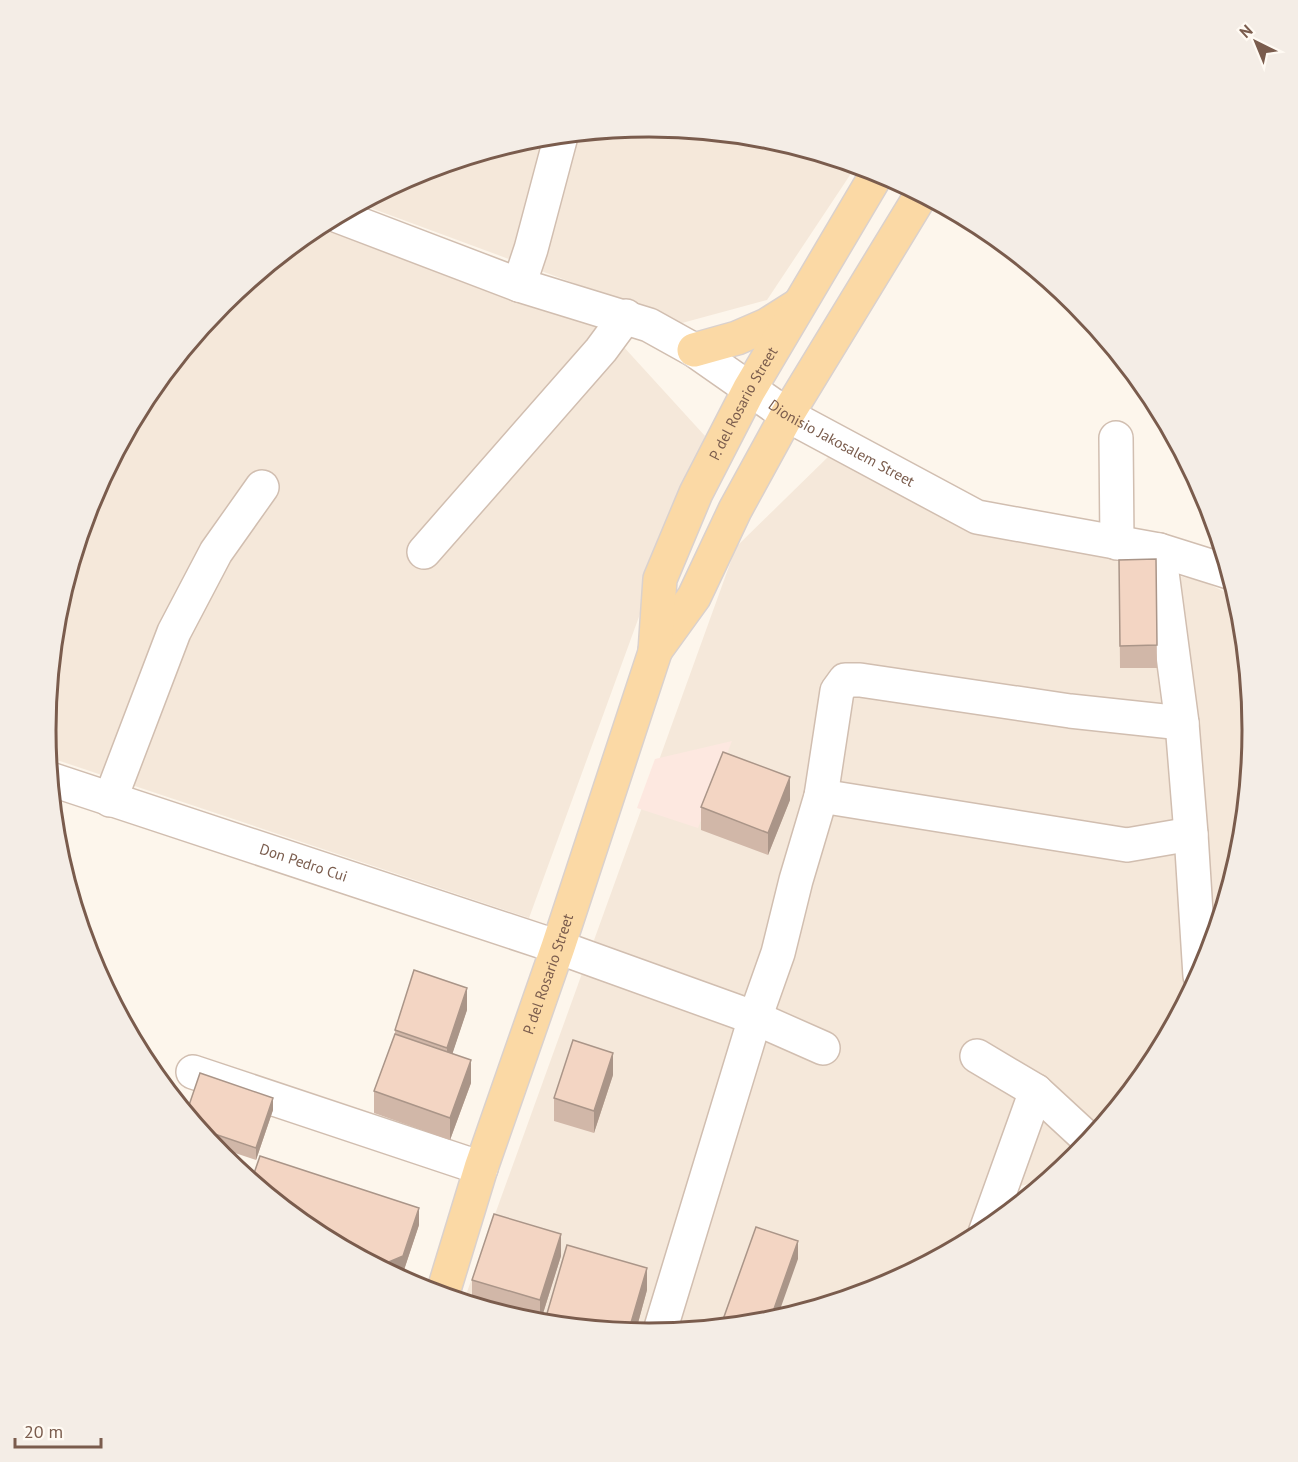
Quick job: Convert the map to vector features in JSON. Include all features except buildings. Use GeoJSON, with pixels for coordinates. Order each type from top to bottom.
{"type":"FeatureCollection","features":[{"type":"Feature","properties":{"kind":"main road","name":"P. del Rosario Street"},"geometry":{"type":"LineString","coordinates":[[445,1288],[481,1168],[558,947],[655,652],[660,579],[696,494],[749,390],[872,182]]}},
{"type":"Feature","properties":{"kind":"main road","name":"P. del Rosario Street"},"geometry":{"type":"LineString","coordinates":[[655,652],[694,597],[735,510],[787,415],[917,202]]}},
{"type":"Feature","properties":{"kind":"main road"},"geometry":{"type":"LineString","coordinates":[[694,350],[737,338],[767,325],[801,303]]}},
{"type":"Feature","properties":{"kind":"street"},"geometry":{"type":"LineString","coordinates":[[519,285],[559,145]]}},
{"type":"Feature","properties":{"kind":"street","name":"Dionisio Jakosalem Street"},"geometry":{"type":"LineString","coordinates":[[348,220],[519,285],[626,316],[649,325],[694,350],[787,415],[978,517],[1159,550],[1220,569]]}},
{"type":"Feature","properties":{"kind":"street"},"geometry":{"type":"LineString","coordinates":[[424,552],[601,350],[626,316]]}},
{"type":"Feature","properties":{"kind":"street"},"geometry":{"type":"LineString","coordinates":[[1116,438],[1117,543]]}},
{"type":"Feature","properties":{"kind":"street"},"geometry":{"type":"LineString","coordinates":[[110,800],[174,632],[216,552],[262,487]]}},
{"type":"Feature","properties":{"kind":"street"},"geometry":{"type":"LineString","coordinates":[[1159,550],[1182,723],[1199,954]]}},
{"type":"Feature","properties":{"kind":"street"},"geometry":{"type":"LineString","coordinates":[[662,1324],[755,1018],[778,953],[796,880],[821,796],[837,692],[845,680],[860,680],[1070,711],[1182,723]]}},
{"type":"Feature","properties":{"kind":"street","name":"Don Pedro Cui"},"geometry":{"type":"LineString","coordinates":[[58,782],[558,947],[755,1018],[823,1048]]}},
{"type":"Feature","properties":{"kind":"street"},"geometry":{"type":"LineString","coordinates":[[821,796],[1127,845],[1191,834]]}},
{"type":"Feature","properties":{"kind":"street"},"geometry":{"type":"LineString","coordinates":[[977,1056],[1036,1091],[1083,1135]]}},
{"type":"Feature","properties":{"kind":"street"},"geometry":{"type":"LineString","coordinates":[[193,1072],[481,1168]]}},
{"type":"Feature","properties":{"kind":"street"},"geometry":{"type":"LineString","coordinates":[[991,1215],[1036,1091]]}},
{"type":"Feature","properties":{"kind":"shaded area"},"geometry":{"type":"Polygon","coordinates":[[[649,137],[726,143],[803,158],[851,173],[767,300],[682,323],[370,208],[422,183],[495,158],[533,149],[610,139],[649,137]]]}},
{"type":"Feature","properties":{"kind":"shaded area"},"geometry":{"type":"Polygon","coordinates":[[[331,230],[601,322],[705,436],[529,918],[57,760],[57,692],[61,654],[76,577],[101,504],[135,434],[178,370],[229,311],[288,260],[331,230]]]}},
{"type":"Feature","properties":{"kind":"shaded area"},"geometry":{"type":"Polygon","coordinates":[[[831,454],[1002,533],[1204,582],[1226,592],[1231,615],[1241,692],[1241,770],[1231,847],[1211,922],[1197,958],[1163,1028],[1120,1092],[1095,1122],[1069,1151],[1033,1183],[987,1195],[973,1228],[911,1263],[840,1293],[803,1304],[765,1313],[688,1323],[610,1323],[572,1319],[533,1313],[466,1295],[736,547],[831,454]]]}},
{"type":"Feature","properties":{"kind":"shaded area"},"geometry":{"type":"Polygon","coordinates":[[[732,741],[698,828],[637,808],[655,759],[732,741]]]}}]}
